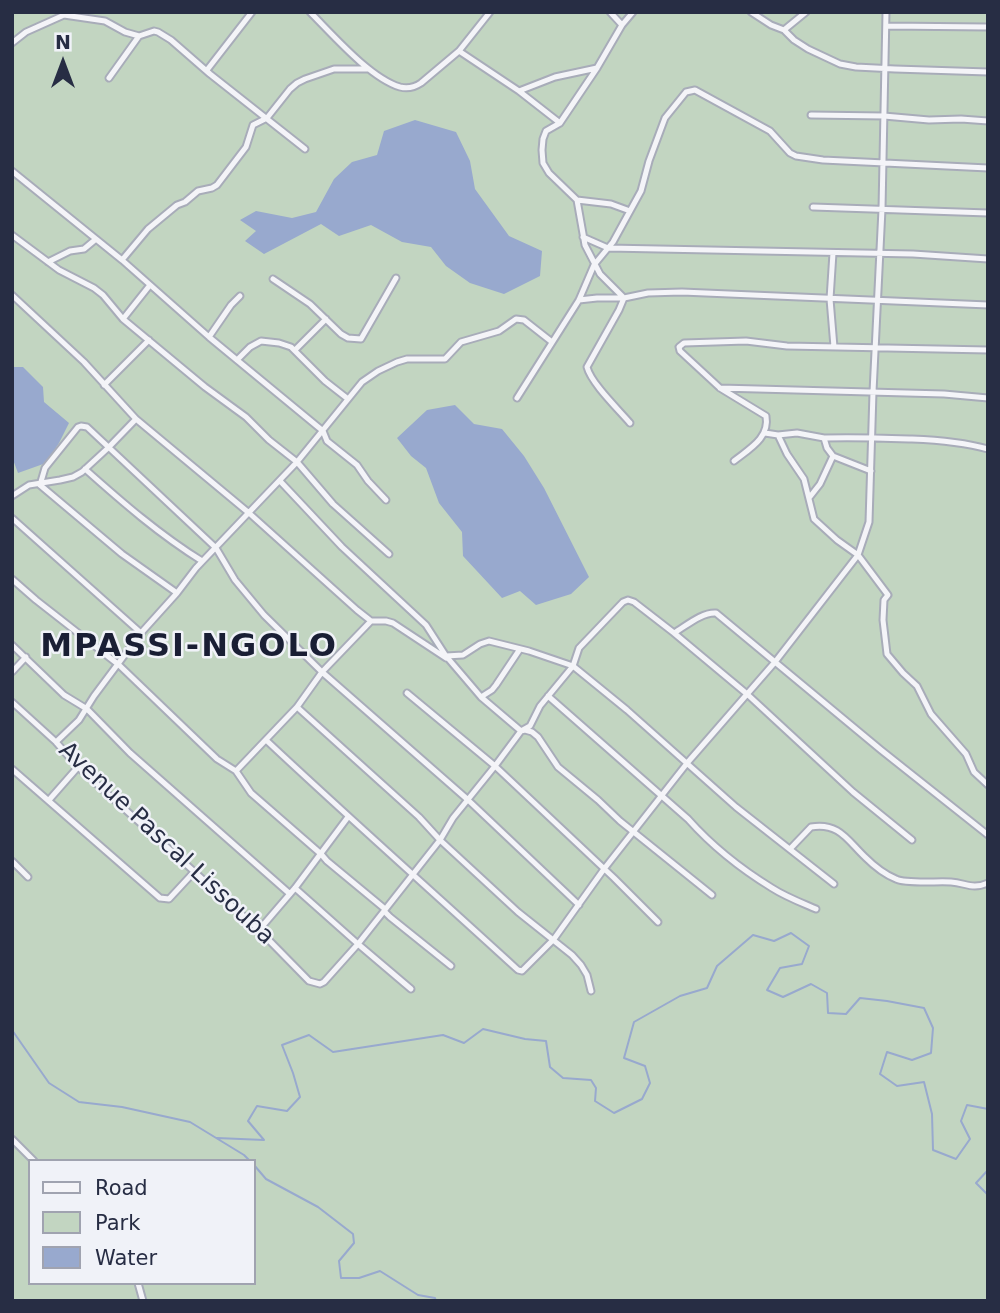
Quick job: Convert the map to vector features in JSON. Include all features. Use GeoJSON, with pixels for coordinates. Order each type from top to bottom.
{"type":"FeatureCollection","features":[{"type":"Feature","properties":{"kind":"street"},"geometry":{"type":"LineString","coordinates":[[207,71],[252,12]]}},
{"type":"Feature","properties":{"kind":"street"},"geometry":{"type":"LineString","coordinates":[[310,12],[368,69],[400,87],[408,88],[422,83],[459,51],[490,12]]}},
{"type":"Feature","properties":{"kind":"street"},"geometry":{"type":"LineString","coordinates":[[610,12],[622,25]]}},
{"type":"Feature","properties":{"kind":"street"},"geometry":{"type":"LineString","coordinates":[[624,299],[594,265],[584,245],[577,200],[549,173],[543,163],[542,150],[546,131],[560,123],[632,12]]}},
{"type":"Feature","properties":{"kind":"street"},"geometry":{"type":"LineString","coordinates":[[751,12],[784,30],[808,49],[840,64],[886,69],[988,72]]}},
{"type":"Feature","properties":{"kind":"street"},"geometry":{"type":"LineString","coordinates":[[784,30],[806,12]]}},
{"type":"Feature","properties":{"kind":"street"},"geometry":{"type":"LineString","coordinates":[[266,740],[518,970],[522,971],[554,939],[604,869],[688,762],[775,662],[858,555],[869,522],[882,209],[886,12]]}},
{"type":"Feature","properties":{"kind":"street"},"geometry":{"type":"LineString","coordinates":[[12,43],[26,32],[64,15],[98,19],[139,36],[155,31],[166,36],[305,149]]}},
{"type":"Feature","properties":{"kind":"street"},"geometry":{"type":"LineString","coordinates":[[886,26],[988,26]]}},
{"type":"Feature","properties":{"kind":"street"},"geometry":{"type":"LineString","coordinates":[[109,78],[139,36]]}},
{"type":"Feature","properties":{"kind":"street"},"geometry":{"type":"LineString","coordinates":[[459,51],[560,123]]}},
{"type":"Feature","properties":{"kind":"street"},"geometry":{"type":"LineString","coordinates":[[519,92],[555,77],[597,68]]}},
{"type":"Feature","properties":{"kind":"street"},"geometry":{"type":"LineString","coordinates":[[122,260],[140,236],[174,208],[198,191],[217,185],[246,147],[253,125],[267,118],[297,83],[334,69],[368,69]]}},
{"type":"Feature","properties":{"kind":"street"},"geometry":{"type":"LineString","coordinates":[[517,398],[579,300],[594,265],[608,248],[641,191],[665,118],[679,99],[690,90],[770,131],[796,156],[823,160],[988,168]]}},
{"type":"Feature","properties":{"kind":"street"},"geometry":{"type":"LineString","coordinates":[[811,115],[988,121]]}},
{"type":"Feature","properties":{"kind":"street"},"geometry":{"type":"LineString","coordinates":[[12,171],[323,430],[327,441],[357,465],[386,500]]}},
{"type":"Feature","properties":{"kind":"street"},"geometry":{"type":"LineString","coordinates":[[577,200],[611,204],[630,211]]}},
{"type":"Feature","properties":{"kind":"street"},"geometry":{"type":"LineString","coordinates":[[813,207],[988,212]]}},
{"type":"Feature","properties":{"kind":"street"},"geometry":{"type":"LineString","coordinates":[[12,236],[59,270],[99,291],[123,318],[297,462],[333,504],[389,554]]}},
{"type":"Feature","properties":{"kind":"street"},"geometry":{"type":"LineString","coordinates":[[583,237],[608,248],[940,255],[988,259]]}},
{"type":"Feature","properties":{"kind":"street"},"geometry":{"type":"LineString","coordinates":[[48,262],[70,251],[84,249],[96,239]]}},
{"type":"Feature","properties":{"kind":"street"},"geometry":{"type":"LineString","coordinates":[[833,253],[830,299],[834,347]]}},
{"type":"Feature","properties":{"kind":"street"},"geometry":{"type":"LineString","coordinates":[[273,279],[310,304],[348,338],[362,339],[396,278]]}},
{"type":"Feature","properties":{"kind":"street"},"geometry":{"type":"LineString","coordinates":[[123,318],[150,285]]}},
{"type":"Feature","properties":{"kind":"street"},"geometry":{"type":"LineString","coordinates":[[579,300],[624,299],[648,293],[682,292],[988,305]]}},
{"type":"Feature","properties":{"kind":"street"},"geometry":{"type":"LineString","coordinates":[[12,295],[84,362],[136,419],[249,513],[357,610],[371,621],[393,623],[453,663]]}},
{"type":"Feature","properties":{"kind":"street"},"geometry":{"type":"LineString","coordinates":[[209,337],[240,296]]}},
{"type":"Feature","properties":{"kind":"street"},"geometry":{"type":"LineString","coordinates":[[624,299],[587,367],[587,372],[630,423]]}},
{"type":"Feature","properties":{"kind":"street"},"geometry":{"type":"LineString","coordinates":[[56,742],[87,709],[141,633],[202,561],[297,462],[362,382],[387,366],[407,359],[445,359],[461,342],[499,331],[520,318],[552,342]]}},
{"type":"Feature","properties":{"kind":"street"},"geometry":{"type":"LineString","coordinates":[[295,350],[326,319]]}},
{"type":"Feature","properties":{"kind":"street"},"geometry":{"type":"LineString","coordinates":[[104,385],[149,340]]}},
{"type":"Feature","properties":{"kind":"street"},"geometry":{"type":"LineString","coordinates":[[237,360],[250,347],[261,341],[291,347],[325,381],[348,399]]}},
{"type":"Feature","properties":{"kind":"street"},"geometry":{"type":"LineString","coordinates":[[734,461],[765,433],[766,416],[720,388],[680,351],[684,343],[757,341],[787,346],[988,350]]}},
{"type":"Feature","properties":{"kind":"street"},"geometry":{"type":"LineString","coordinates":[[720,388],[943,394],[988,398]]}},
{"type":"Feature","properties":{"kind":"street"},"geometry":{"type":"LineString","coordinates":[[12,496],[29,485],[73,477],[108,448],[136,419]]}},
{"type":"Feature","properties":{"kind":"street"},"geometry":{"type":"LineString","coordinates":[[40,485],[45,468],[81,426],[87,427],[216,548],[235,580],[264,615],[322,672],[467,799],[579,905]]}},
{"type":"Feature","properties":{"kind":"street"},"geometry":{"type":"LineString","coordinates":[[765,433],[959,443],[988,449]]}},
{"type":"Feature","properties":{"kind":"street"},"geometry":{"type":"LineString","coordinates":[[778,435],[804,479],[814,519],[858,555],[888,595],[884,600],[883,620],[887,654],[917,686],[931,715],[966,754],[974,772],[988,785]]}},
{"type":"Feature","properties":{"kind":"street"},"geometry":{"type":"LineString","coordinates":[[824,438],[833,456],[871,471]]}},
{"type":"Feature","properties":{"kind":"street"},"geometry":{"type":"LineString","coordinates":[[809,498],[820,484],[833,456]]}},
{"type":"Feature","properties":{"kind":"street"},"geometry":{"type":"LineString","coordinates":[[85,469],[154,527],[202,561]]}},
{"type":"Feature","properties":{"kind":"street"},"geometry":{"type":"LineString","coordinates":[[280,481],[342,547],[426,625],[446,656],[481,696],[521,731],[532,732],[538,737],[558,767],[712,895]]}},
{"type":"Feature","properties":{"kind":"street"},"geometry":{"type":"LineString","coordinates":[[40,485],[122,554],[177,593]]}},
{"type":"Feature","properties":{"kind":"street"},"geometry":{"type":"LineString","coordinates":[[12,518],[141,633]]}},
{"type":"Feature","properties":{"kind":"street"},"geometry":{"type":"LineString","coordinates":[[12,579],[119,665],[217,759],[236,771],[251,793],[385,909],[390,917],[451,966]]}},
{"type":"Feature","properties":{"kind":"street"},"geometry":{"type":"LineString","coordinates":[[358,944],[440,840],[467,799],[521,731],[530,726],[540,706],[573,666],[579,648],[628,600],[674,633],[747,694],[853,792],[912,840]]}},
{"type":"Feature","properties":{"kind":"street"},"geometry":{"type":"LineString","coordinates":[[674,633],[704,615],[716,612],[988,835]]}},
{"type":"Feature","properties":{"kind":"street"},"geometry":{"type":"LineString","coordinates":[[236,771],[297,707],[322,672],[371,621]]}},
{"type":"Feature","properties":{"kind":"street"},"geometry":{"type":"LineString","coordinates":[[446,656],[463,655],[489,641],[573,666],[688,762],[736,807],[834,884]]}},
{"type":"Feature","properties":{"kind":"street"},"geometry":{"type":"LineString","coordinates":[[12,645],[64,695],[87,709],[130,753],[290,894]]}},
{"type":"Feature","properties":{"kind":"street"},"geometry":{"type":"LineString","coordinates":[[481,696],[492,690],[520,649]]}},
{"type":"Feature","properties":{"kind":"street"},"geometry":{"type":"LineString","coordinates":[[12,672],[26,657]]}},
{"type":"Feature","properties":{"kind":"street"},"geometry":{"type":"LineString","coordinates":[[407,693],[495,766],[658,922]]}},
{"type":"Feature","properties":{"kind":"street"},"geometry":{"type":"LineString","coordinates":[[548,696],[688,819],[705,838],[747,872],[774,890],[816,909]]}},
{"type":"Feature","properties":{"kind":"street","name":"Avenue Pascal Lissouba"},"geometry":{"type":"LineString","coordinates":[[12,702],[78,766],[259,930],[309,981],[320,984],[324,982],[358,944]]}},
{"type":"Feature","properties":{"kind":"street"},"geometry":{"type":"LineString","coordinates":[[297,707],[419,817],[518,912],[572,955],[587,975],[591,991]]}},
{"type":"Feature","properties":{"kind":"street"},"geometry":{"type":"LineString","coordinates":[[49,800],[78,766]]}},
{"type":"Feature","properties":{"kind":"street"},"geometry":{"type":"LineString","coordinates":[[12,769],[160,898],[169,899],[194,872]]}},
{"type":"Feature","properties":{"kind":"street"},"geometry":{"type":"LineString","coordinates":[[259,930],[295,888],[348,817]]}},
{"type":"Feature","properties":{"kind":"street"},"geometry":{"type":"LineString","coordinates":[[790,849],[811,827],[825,826],[851,840],[865,857],[900,881],[954,882],[973,887],[988,883]]}},
{"type":"Feature","properties":{"kind":"street"},"geometry":{"type":"LineString","coordinates":[[12,861],[28,877]]}},
{"type":"Feature","properties":{"kind":"street"},"geometry":{"type":"LineString","coordinates":[[295,888],[411,989]]}},
{"type":"Feature","properties":{"kind":"street"},"geometry":{"type":"LineString","coordinates":[[12,1139],[32,1159]]}},
{"type":"Feature","properties":{"kind":"green space"},"geometry":{"type":"Polygon","coordinates":[[[12,12],[988,12],[988,1301],[12,1301],[12,12]]]}},
{"type":"Feature","properties":{"kind":"water"},"geometry":{"type":"Polygon","coordinates":[[[415,120],[456,132],[470,161],[475,189],[509,236],[542,251],[540,276],[504,294],[470,283],[446,266],[431,247],[402,242],[371,225],[339,236],[321,224],[264,254],[245,241],[256,231],[240,220],[256,211],[292,218],[316,212],[334,179],[352,162],[377,155],[384,131],[415,120]]]}},
{"type":"Feature","properties":{"kind":"water"},"geometry":{"type":"Polygon","coordinates":[[[12,367],[23,367],[43,387],[44,402],[69,423],[46,463],[18,473],[12,457],[12,367]]]}},
{"type":"Feature","properties":{"kind":"water"},"geometry":{"type":"Polygon","coordinates":[[[455,405],[474,424],[502,429],[524,456],[544,488],[589,577],[571,594],[536,605],[520,591],[502,598],[463,556],[462,532],[439,503],[426,468],[411,456],[397,438],[427,410],[455,405]]]}},
{"type":"Feature","properties":{"kind":"waterway"},"geometry":{"type":"LineString","coordinates":[[217,1138],[264,1140],[248,1121],[257,1106],[287,1111],[300,1097],[282,1045],[309,1035],[333,1052],[443,1035],[464,1043],[483,1029],[546,1041],[550,1067],[563,1078],[591,1080],[596,1088],[595,1101],[614,1113],[642,1099],[650,1083],[645,1066],[624,1058],[634,1022],[680,996],[707,988],[717,966],[753,935],[774,941],[791,933],[809,946],[802,964],[780,968],[767,990],[783,997],[811,984],[827,993],[828,1013],[846,1014],[860,998],[924,1008],[933,1028],[931,1053],[912,1060],[887,1052],[880,1074],[897,1086],[924,1082],[932,1114],[933,1150],[956,1159],[970,1139],[961,1121],[967,1105],[988,1109]]}},
{"type":"Feature","properties":{"kind":"waterway"},"geometry":{"type":"LineString","coordinates":[[12,1030],[49,1083],[79,1102],[122,1107],[190,1122],[248,1159]]}},
{"type":"Feature","properties":{"kind":"waterway"},"geometry":{"type":"LineString","coordinates":[[256,1167],[266,1179],[318,1207],[353,1234],[354,1243],[339,1261],[341,1278],[359,1278],[380,1271],[418,1295],[435,1298],[436,1301]]}},
{"type":"Feature","properties":{"kind":"waterway"},"geometry":{"type":"LineString","coordinates":[[988,1170],[976,1183],[988,1195]]}},
{"type":"Feature","properties":{"kind":"district","name":"MPASSI-NGOLO"},"geometry":{"type":"Point","coordinates":[189,648]}}]}
